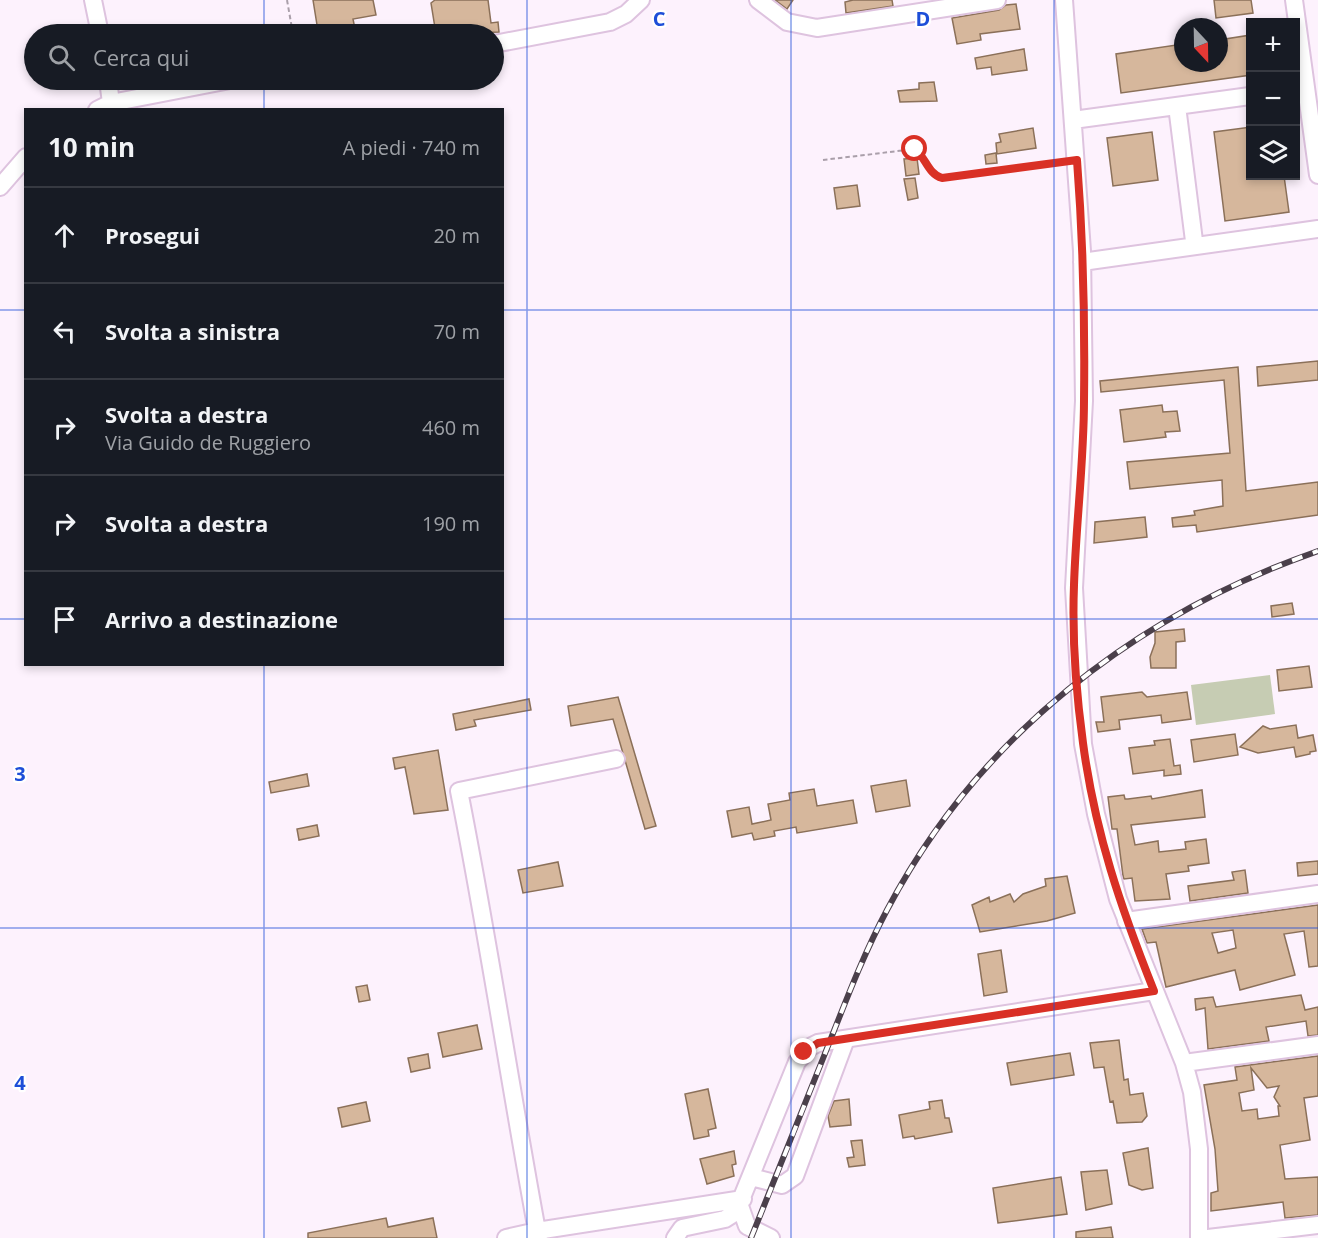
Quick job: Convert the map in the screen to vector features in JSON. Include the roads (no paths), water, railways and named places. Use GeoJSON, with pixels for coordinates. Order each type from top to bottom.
{"type":"FeatureCollection","features":[{"type":"Feature","properties":{"kind":"street"},"geometry":{"type":"LineString","coordinates":[[93,0],[98,24]]}},
{"type":"Feature","properties":{"kind":"street"},"geometry":{"type":"LineString","coordinates":[[504,42],[610,22],[626,14],[641,0]]}},
{"type":"Feature","properties":{"kind":"street"},"geometry":{"type":"LineString","coordinates":[[758,0],[787,22],[817,28],[997,0]]}},
{"type":"Feature","properties":{"kind":"street"},"geometry":{"type":"LineString","coordinates":[[1064,0],[1077,160],[1082,262],[1084,401],[1074,588],[1078,694],[1083,744],[1096,814],[1125,921],[1184,1063],[1197,1118],[1199,1238]]}},
{"type":"Feature","properties":{"kind":"street"},"geometry":{"type":"LineString","coordinates":[[1294,0],[1318,175]]}},
{"type":"Feature","properties":{"kind":"street"},"geometry":{"type":"LineString","coordinates":[[106,90],[104,106],[182,90]]}},
{"type":"Feature","properties":{"kind":"street"},"geometry":{"type":"LineString","coordinates":[[1073,120],[1246,97]]}},
{"type":"Feature","properties":{"kind":"street"},"geometry":{"type":"LineString","coordinates":[[1177,106],[1194,241]]}},
{"type":"Feature","properties":{"kind":"street"},"geometry":{"type":"LineString","coordinates":[[0,187],[24,159]]}},
{"type":"Feature","properties":{"kind":"street"},"geometry":{"type":"LineString","coordinates":[[1082,262],[1318,229]]}},
{"type":"Feature","properties":{"kind":"street"},"geometry":{"type":"LineString","coordinates":[[538,1234],[504,1054],[476,877],[459,791],[616,759]]}},
{"type":"Feature","properties":{"kind":"street"},"geometry":{"type":"LineString","coordinates":[[1125,921],[1318,894]]}},
{"type":"Feature","properties":{"kind":"street"},"geometry":{"type":"LineString","coordinates":[[725,1219],[741,1202],[797,1062],[804,1052],[818,1043],[1154,991]]}},
{"type":"Feature","properties":{"kind":"street"},"geometry":{"type":"LineString","coordinates":[[751,1177],[782,1185],[795,1176],[846,1039]]}},
{"type":"Feature","properties":{"kind":"street"},"geometry":{"type":"LineString","coordinates":[[1184,1063],[1318,1045]]}},
{"type":"Feature","properties":{"kind":"street"},"geometry":{"type":"LineString","coordinates":[[506,1238],[741,1202]]}},
{"type":"Feature","properties":{"kind":"street"},"geometry":{"type":"LineString","coordinates":[[741,1202],[744,1222],[751,1229]]}},
{"type":"Feature","properties":{"kind":"street"},"geometry":{"type":"LineString","coordinates":[[675,1238],[682,1228],[725,1219],[771,1238]]}},
{"type":"Feature","properties":{"kind":"street"},"geometry":{"type":"LineString","coordinates":[[1208,1238],[1318,1225]]}},
{"type":"Feature","properties":{"kind":"railway"},"geometry":{"type":"LineString","coordinates":[[751,1238],[878,928],[924,848],[967,790],[1015,737],[1068,690],[1125,647],[1186,610],[1251,578],[1318,551]]}}]}
